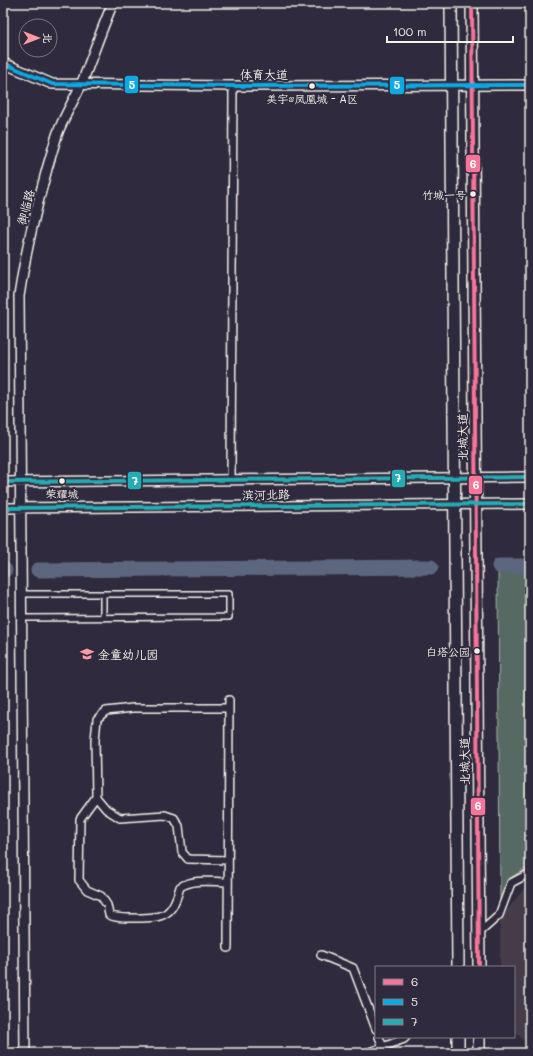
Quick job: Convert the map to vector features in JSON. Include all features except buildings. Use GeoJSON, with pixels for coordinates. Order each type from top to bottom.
{"type":"FeatureCollection","features":[{"type":"Feature","properties":{"kind":"highway","name":"北城大道"},"geometry":{"type":"LineString","coordinates":[[451,3],[458,966]]}},
{"type":"Feature","properties":{"kind":"highway","name":"北城大道"},"geometry":{"type":"LineString","coordinates":[[472,3],[478,966]]}},
{"type":"Feature","properties":{"kind":"highway"},"geometry":{"type":"LineString","coordinates":[[458,1038],[458,1053]]}},
{"type":"Feature","properties":{"kind":"highway"},"geometry":{"type":"LineString","coordinates":[[479,1038],[479,1053]]}},
{"type":"Feature","properties":{"kind":"street","name":"御临路"},"geometry":{"type":"LineString","coordinates":[[25,1053],[19,296],[34,218],[58,134],[81,84],[113,3]]}},
{"type":"Feature","properties":{"kind":"street","name":"体育大道"},"geometry":{"type":"LineString","coordinates":[[3,63],[52,84],[233,86],[530,85]]}},
{"type":"Feature","properties":{"kind":"street"},"geometry":{"type":"LineString","coordinates":[[231,480],[233,86]]}},
{"type":"Feature","properties":{"kind":"street","name":"滨河北路"},"geometry":{"type":"LineString","coordinates":[[3,482],[454,477],[530,478]]}},
{"type":"Feature","properties":{"kind":"street","name":"滨河北路"},"geometry":{"type":"LineString","coordinates":[[3,508],[530,504]]}},
{"type":"Feature","properties":{"kind":"street"},"geometry":{"type":"LineString","coordinates":[[21,593],[229,594],[229,618],[21,618]]}},
{"type":"Feature","properties":{"kind":"street"},"geometry":{"type":"LineString","coordinates":[[103,594],[103,618]]}},
{"type":"Feature","properties":{"kind":"street"},"geometry":{"type":"LineString","coordinates":[[228,882],[198,882],[185,884],[180,887],[177,899],[170,910],[162,917],[117,918],[109,915],[107,904],[101,896],[87,890],[79,880],[80,819],[96,797],[95,740],[97,719],[106,711],[133,708],[229,704],[228,948]]}},
{"type":"Feature","properties":{"kind":"street"},"geometry":{"type":"LineString","coordinates":[[96,797],[106,809],[120,818],[165,815],[174,818],[179,826],[182,852],[188,859],[228,860]]}},
{"type":"Feature","properties":{"kind":"street"},"geometry":{"type":"LineString","coordinates":[[478,934],[499,915],[511,883],[530,873]]}},
{"type":"Feature","properties":{"kind":"street"},"geometry":{"type":"LineString","coordinates":[[322,955],[353,968],[375,1026]]}},
{"type":"Feature","properties":{"kind":"street"},"geometry":{"type":"LineString","coordinates":[[379,1038],[383,1047]]}},
{"type":"Feature","properties":{"kind":"street"},"geometry":{"type":"LineString","coordinates":[[367,1053],[405,1038]]}},
{"type":"Feature","properties":{"kind":"shaded area"},"geometry":{"type":"Polygon","coordinates":[[[530,881],[530,1046],[515,1032],[515,966],[500,966],[500,919],[530,881]]]}},
{"type":"Feature","properties":{"kind":"green space","name":"白塔公园"},"geometry":{"type":"Polygon","coordinates":[[[498,571],[530,571],[530,865],[512,877],[500,904],[498,571]]]}},
{"type":"Feature","properties":{"kind":"waterway"},"geometry":{"type":"LineString","coordinates":[[499,566],[530,566]]}},
{"type":"Feature","properties":{"kind":"waterway"},"geometry":{"type":"LineString","coordinates":[[38,570],[431,567]]}},
{"type":"Feature","properties":{"kind":"transit line","name":"6"},"geometry":{"type":"LineString","coordinates":[[472,3],[479,966]]}},
{"type":"Feature","properties":{"kind":"transit line","name":"5"},"geometry":{"type":"LineString","coordinates":[[3,63],[52,84],[233,86],[530,85]]}},
{"type":"Feature","properties":{"kind":"transit line","name":"7"},"geometry":{"type":"LineString","coordinates":[[3,482],[530,477]]}},
{"type":"Feature","properties":{"kind":"transit line","name":"7"},"geometry":{"type":"LineString","coordinates":[[3,508],[530,504]]}},
{"type":"Feature","properties":{"kind":"place","name":"美宇•凤凰城 - A区"},"geometry":{"type":"Point","coordinates":[312,86]}},
{"type":"Feature","properties":{"kind":"place","name":"竹城一号"},"geometry":{"type":"Point","coordinates":[473,194]}},
{"type":"Feature","properties":{"kind":"place","name":"荣耀城"},"geometry":{"type":"Point","coordinates":[62,481]}},
{"type":"Feature","properties":{"kind":"place","name":"白塔公园"},"geometry":{"type":"Point","coordinates":[477,651]}},
{"type":"Feature","properties":{"kind":"place","name":"金童幼儿园"},"geometry":{"type":"Point","coordinates":[87,654]}}]}
